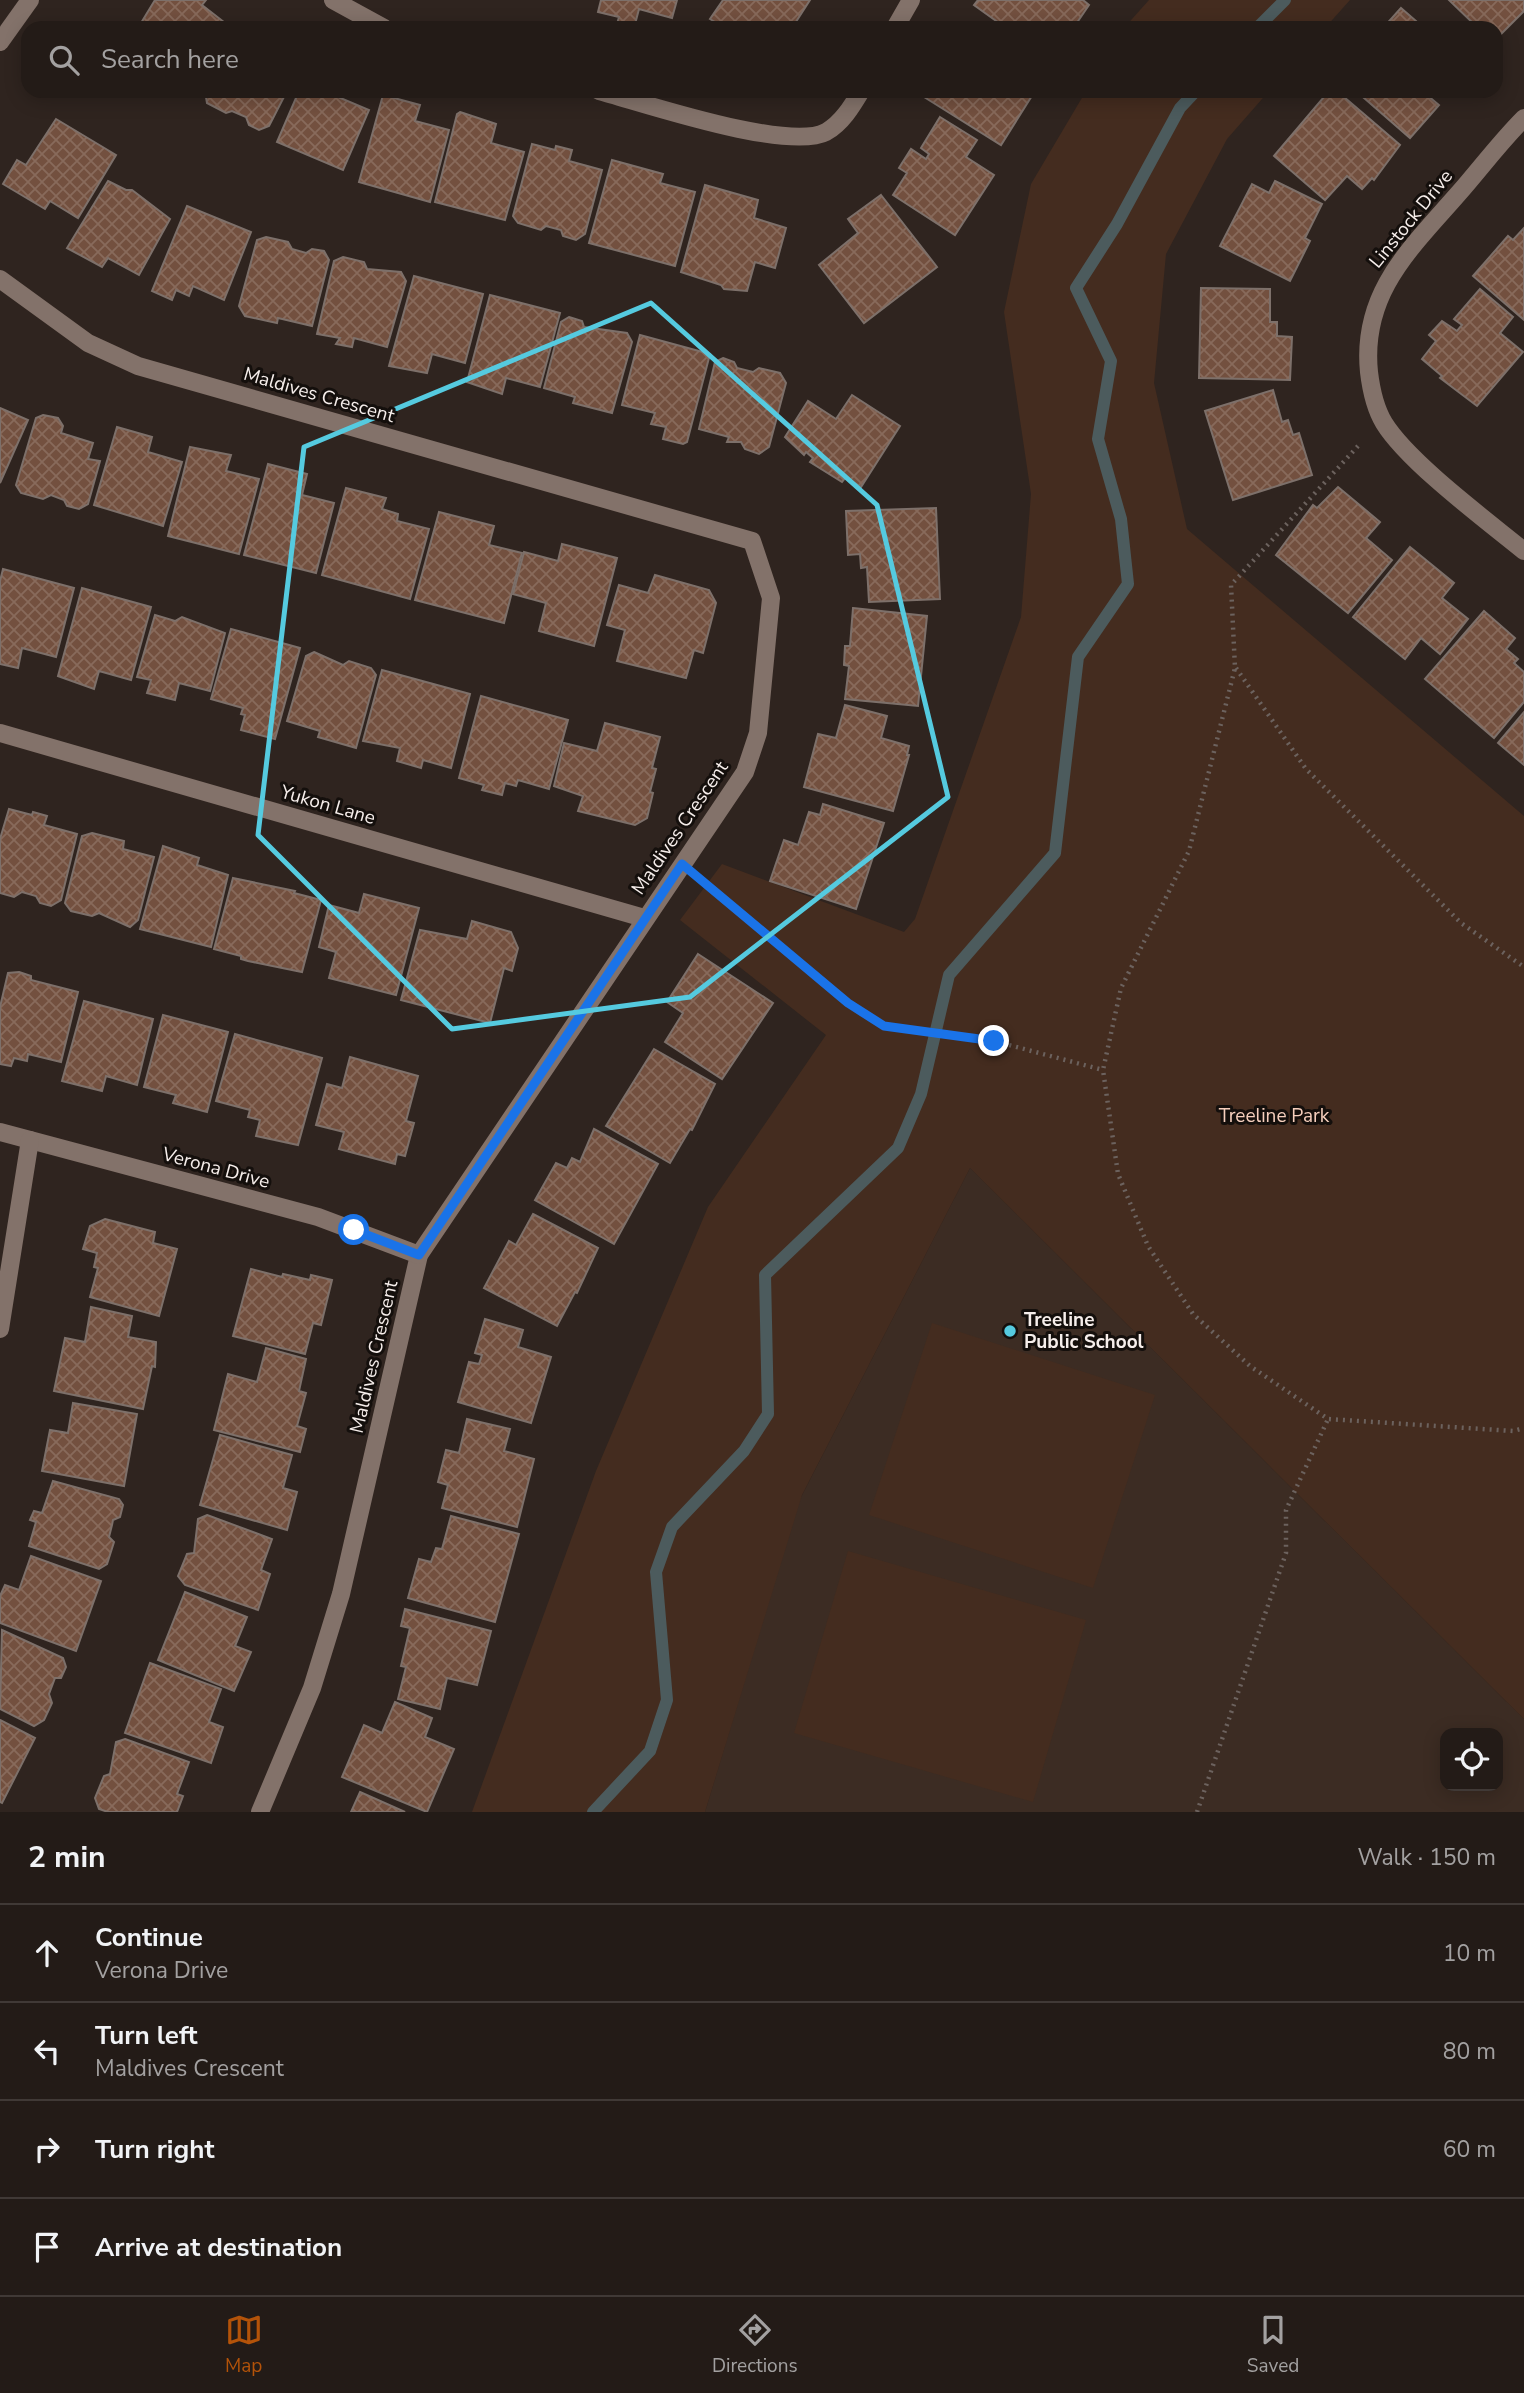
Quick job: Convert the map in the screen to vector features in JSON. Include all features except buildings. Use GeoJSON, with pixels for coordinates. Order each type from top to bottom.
{"type":"FeatureCollection","features":[{"type":"Feature","properties":{"kind":"street"},"geometry":{"type":"LineString","coordinates":[[0,42],[30,0]]}},
{"type":"Feature","properties":{"kind":"street"},"geometry":{"type":"LineString","coordinates":[[333,0],[371,21]]}},
{"type":"Feature","properties":{"kind":"street"},"geometry":{"type":"LineString","coordinates":[[898,21],[911,0]]}},
{"type":"Feature","properties":{"kind":"street"},"geometry":{"type":"LineString","coordinates":[[626,98],[768,135],[801,137],[825,132],[846,114],[856,98]]}},
{"type":"Feature","properties":{"kind":"street","name":"Linstock Drive"},"geometry":{"type":"LineString","coordinates":[[1524,118],[1397,265],[1368,330],[1367,356],[1374,399],[1383,422],[1401,444],[1524,551]]}},
{"type":"Feature","properties":{"kind":"street","name":"Maldives Crescent"},"geometry":{"type":"LineString","coordinates":[[0,279],[88,343],[138,366],[752,541],[771,598],[758,733],[745,772],[419,1255],[341,1594],[312,1688],[260,1812]]}},
{"type":"Feature","properties":{"kind":"street","name":"Yukon Lane"},"geometry":{"type":"LineString","coordinates":[[0,733],[644,918]]}},
{"type":"Feature","properties":{"kind":"street","name":"Verona Drive"},"geometry":{"type":"LineString","coordinates":[[0,1132],[318,1217],[419,1255]]}},
{"type":"Feature","properties":{"kind":"street"},"geometry":{"type":"LineString","coordinates":[[0,1329],[30,1140]]}},
{"type":"Feature","properties":{"kind":"path"},"geometry":{"type":"LineString","coordinates":[[1357,446],[1230,585],[1235,667],[1189,851],[1121,988],[1103,1070],[1118,1174],[1148,1245],[1193,1314],[1250,1366],[1328,1419],[1447,1428],[1524,1428]]}},
{"type":"Feature","properties":{"kind":"path"},"geometry":{"type":"LineString","coordinates":[[1235,667],[1306,769],[1461,923],[1524,967]]}},
{"type":"Feature","properties":{"kind":"path"},"geometry":{"type":"LineString","coordinates":[[682,864],[848,1003],[884,1026],[994,1041],[1103,1070]]}},
{"type":"Feature","properties":{"kind":"path"},"geometry":{"type":"LineString","coordinates":[[1197,1812],[1286,1553],[1286,1510],[1328,1419]]}},
{"type":"Feature","properties":{"kind":"highlighted area"},"geometry":{"type":"Polygon","coordinates":[[[651,303],[877,505],[948,797],[690,997],[452,1029],[258,835],[304,447],[651,303]]]}},
{"type":"Feature","properties":{"kind":"shaded area","name":"Treeline Public School"},"geometry":{"type":"Polygon","coordinates":[[[970,1168],[1524,1719],[1524,1812],[705,1812],[798,1503],[970,1168]]]}},
{"type":"Feature","properties":{"kind":"green space"},"geometry":{"type":"Polygon","coordinates":[[[1149,0],[1350,0],[1331,21],[1130,21],[1149,0]]]}},
{"type":"Feature","properties":{"kind":"green space","name":"Treeline Park"},"geometry":{"type":"Polygon","coordinates":[[[1082,98],[1263,98],[1227,139],[1166,254],[1154,383],[1187,529],[1524,816],[1524,1719],[970,1168],[802,1495],[705,1812],[472,1812],[596,1471],[708,1207],[826,1035],[680,920],[722,864],[904,932],[915,919],[1021,617],[1031,494],[1004,312],[1031,184],[1082,98]]]}},
{"type":"Feature","properties":{"kind":"green space"},"geometry":{"type":"Polygon","coordinates":[[[932,1323],[1155,1395],[1093,1588],[869,1515],[932,1323]]]}},
{"type":"Feature","properties":{"kind":"green space"},"geometry":{"type":"Polygon","coordinates":[[[848,1551],[1086,1620],[1033,1802],[794,1733],[848,1551]]]}},
{"type":"Feature","properties":{"kind":"waterway"},"geometry":{"type":"LineString","coordinates":[[1264,21],[1285,0]]}},
{"type":"Feature","properties":{"kind":"waterway"},"geometry":{"type":"LineString","coordinates":[[593,1812],[650,1751],[667,1700],[656,1572],[672,1527],[744,1451],[768,1414],[765,1275],[898,1148],[921,1094],[949,975],[1055,853],[1078,657],[1128,584],[1121,519],[1098,439],[1111,361],[1076,288],[1117,224],[1180,108],[1189,98]]}},
{"type":"Feature","properties":{"kind":"place","name":"Treeline Public School"},"geometry":{"type":"Point","coordinates":[1010,1331]}},
{"type":"Feature","properties":{"kind":"route"},"geometry":{"type":"LineString","coordinates":[[354,1230],[419,1255],[682,864],[848,1003],[884,1026],[994,1041]]}}]}
